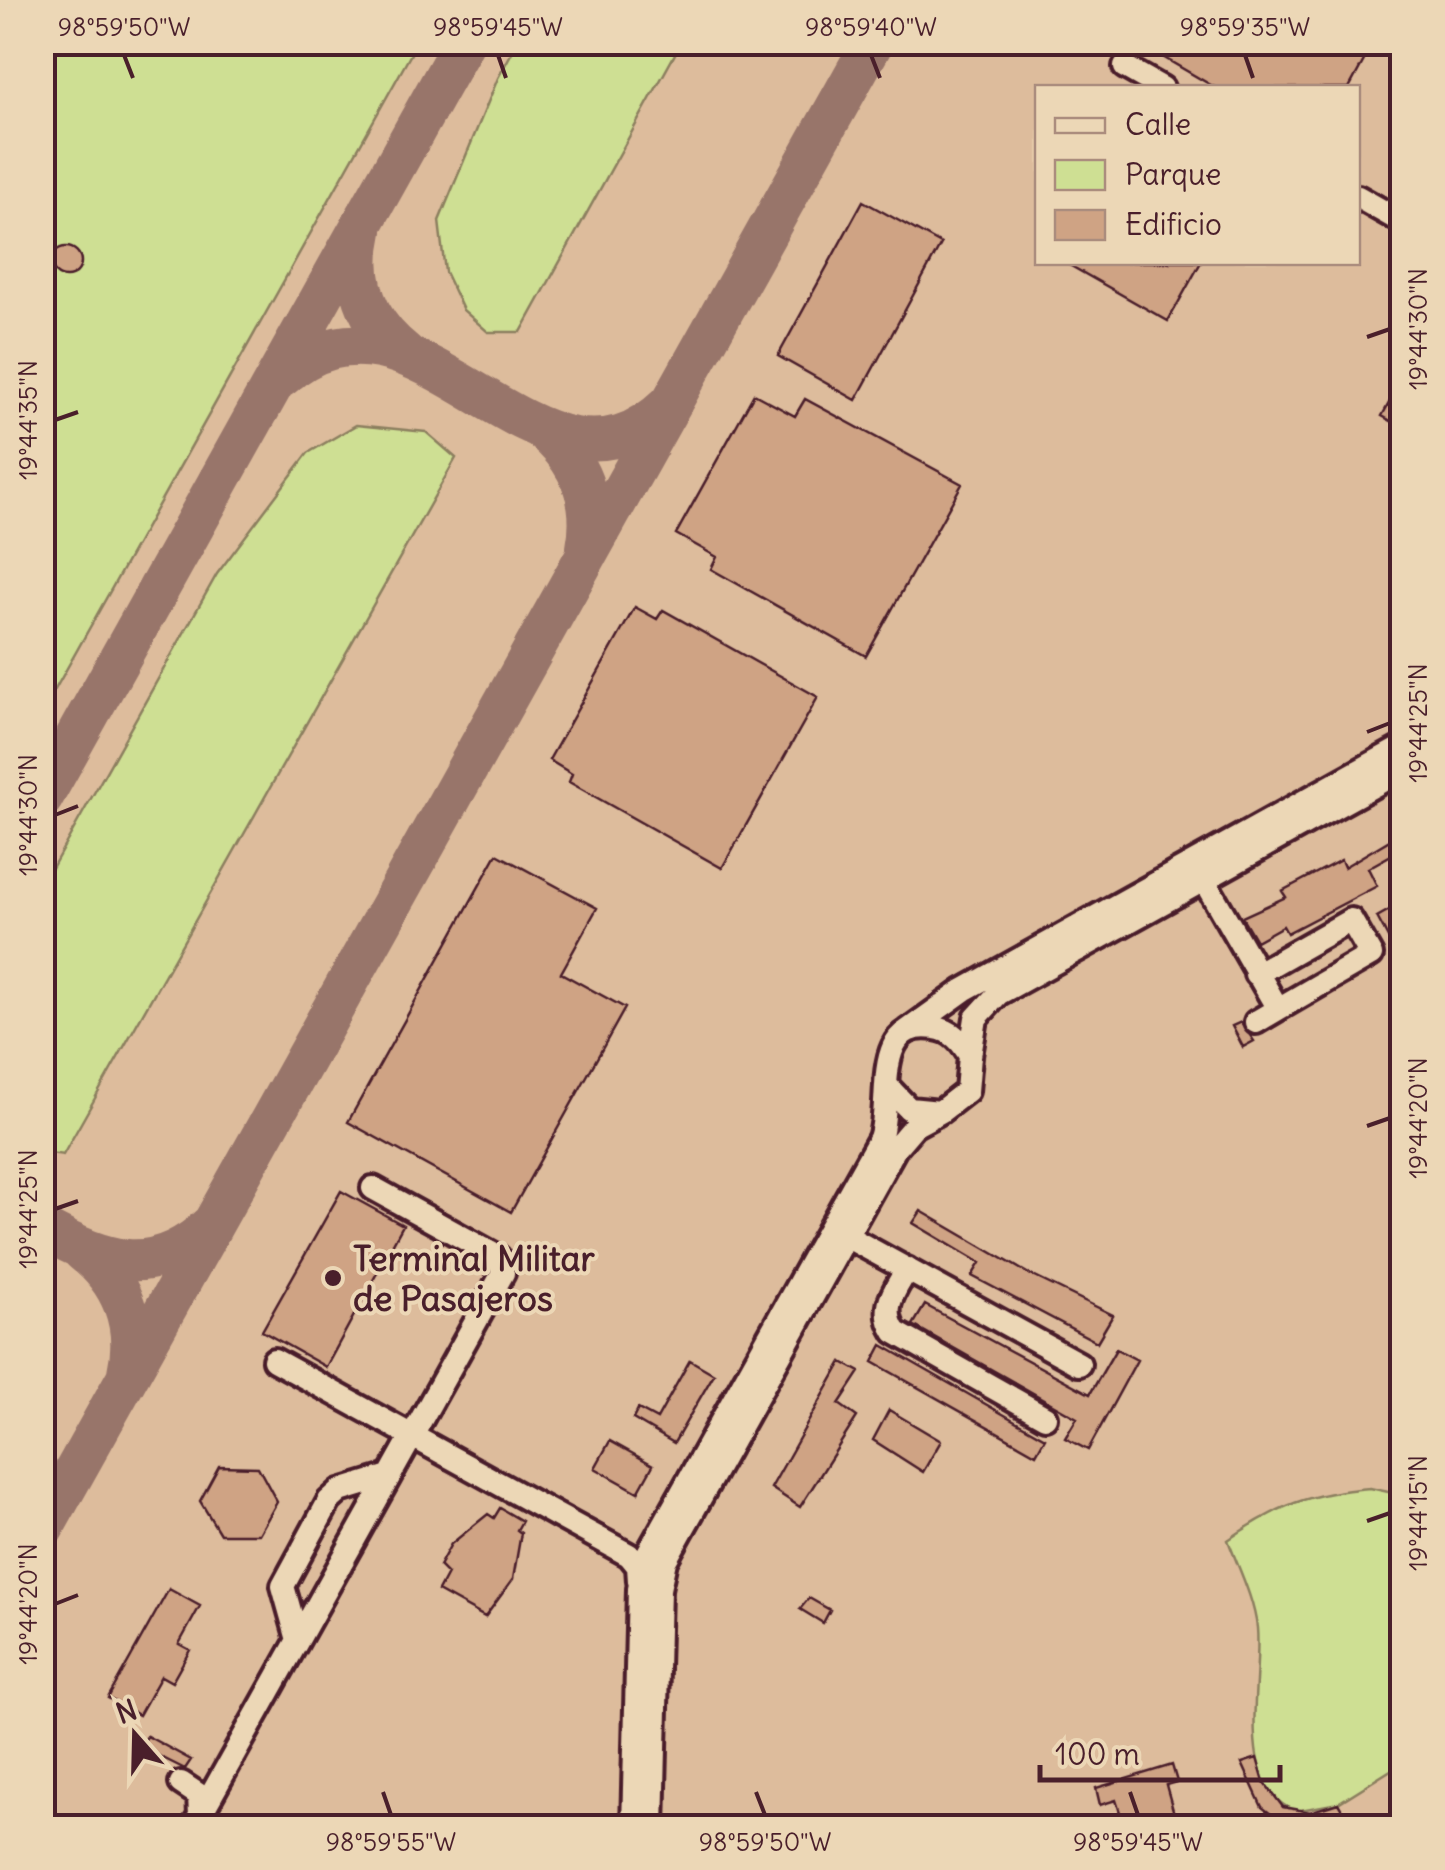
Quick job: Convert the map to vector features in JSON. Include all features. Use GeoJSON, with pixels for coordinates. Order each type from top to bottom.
{"type":"FeatureCollection","features":[{"type":"Feature","properties":{"kind":"street"},"geometry":{"type":"LineString","coordinates":[[1125,67],[1157,85]]}},
{"type":"Feature","properties":{"kind":"street"},"geometry":{"type":"LineString","coordinates":[[1360,198],[1402,222]]}},
{"type":"Feature","properties":{"kind":"street"},"geometry":{"type":"LineString","coordinates":[[640,1581],[880,1138],[888,1087],[888,1054],[902,1036],[964,990],[1402,747]]}},
{"type":"Feature","properties":{"kind":"street"},"geometry":{"type":"LineString","coordinates":[[629,1555],[643,1553],[666,1533],[901,1139],[967,1091],[972,1028],[989,1000],[1402,770]]}},
{"type":"Feature","properties":{"kind":"street"},"geometry":{"type":"LineString","coordinates":[[1204,880],[1278,1008]]}},
{"type":"Feature","properties":{"kind":"street"},"geometry":{"type":"LineString","coordinates":[[1256,974],[1351,920],[1371,955],[1256,1022]]}},
{"type":"Feature","properties":{"kind":"street"},"geometry":{"type":"LineString","coordinates":[[902,1036],[935,1028],[956,1037],[970,1056]]}},
{"type":"Feature","properties":{"kind":"street"},"geometry":{"type":"LineString","coordinates":[[888,1087],[909,1109],[940,1112]]}},
{"type":"Feature","properties":{"kind":"street"},"geometry":{"type":"LineString","coordinates":[[196,1821],[298,1640],[302,1613],[368,1496],[389,1476],[504,1269],[498,1258],[373,1188]]}},
{"type":"Feature","properties":{"kind":"street"},"geometry":{"type":"LineString","coordinates":[[846,1236],[1079,1364]]}},
{"type":"Feature","properties":{"kind":"street"},"geometry":{"type":"LineString","coordinates":[[907,1269],[887,1306],[887,1318],[895,1332],[1045,1417]]}},
{"type":"Feature","properties":{"kind":"street"},"geometry":{"type":"LineString","coordinates":[[274,1360],[629,1555],[638,1566],[633,1828]]}},
{"type":"Feature","properties":{"kind":"street"},"geometry":{"type":"LineString","coordinates":[[302,1613],[284,1582],[330,1501],[340,1492],[368,1496]]}},
{"type":"Feature","properties":{"kind":"street"},"geometry":{"type":"LineString","coordinates":[[653,1828],[659,1590],[666,1533]]}},
{"type":"Feature","properties":{"kind":"street"},"geometry":{"type":"LineString","coordinates":[[196,1821],[201,1799],[186,1785],[207,1789],[219,1781]]}},
{"type":"Feature","properties":{"kind":"shaded area"},"geometry":{"type":"Polygon","coordinates":[[[42,43],[1402,43],[1402,1827],[43,1827],[42,43]]]}},
{"type":"Feature","properties":{"kind":"green space"},"geometry":{"type":"Polygon","coordinates":[[[52,43],[417,43],[43,711],[42,60],[52,43]]]}},
{"type":"Feature","properties":{"kind":"green space"},"geometry":{"type":"Polygon","coordinates":[[[517,43],[681,43],[521,332],[488,332],[463,310],[445,272],[439,221],[498,78],[517,43]]]}},
{"type":"Feature","properties":{"kind":"green space"},"geometry":{"type":"Polygon","coordinates":[[[356,425],[426,432],[456,458],[63,1155],[43,1152],[43,884],[217,574],[308,453],[356,425]]]}},
{"type":"Feature","properties":{"kind":"green space"},"geometry":{"type":"Polygon","coordinates":[[[1370,1488],[1402,1495],[1402,1763],[1338,1803],[1295,1811],[1276,1798],[1264,1780],[1257,1756],[1257,1628],[1228,1540],[1295,1503],[1370,1488]]]}},
{"type":"Feature","properties":{"kind":"building"},"geometry":{"type":"Polygon","coordinates":[[[1137,42],[1374,42],[1351,85],[1211,85],[1137,42]]]}},
{"type":"Feature","properties":{"kind":"building"},"geometry":{"type":"Polygon","coordinates":[[[863,201],[941,244],[856,400],[778,356],[863,201]]]}},
{"type":"Feature","properties":{"kind":"building"},"geometry":{"type":"Polygon","coordinates":[[[66,247],[77,251],[81,262],[77,273],[66,277],[55,273],[51,262],[55,251],[66,247]]]}},
{"type":"Feature","properties":{"kind":"building"},"geometry":{"type":"Polygon","coordinates":[[[1069,265],[1199,265],[1168,321],[1069,265]]]}},
{"type":"Feature","properties":{"kind":"building"},"geometry":{"type":"Polygon","coordinates":[[[1402,379],[1402,427],[1382,416],[1402,379]]]}},
{"type":"Feature","properties":{"kind":"building"},"geometry":{"type":"Polygon","coordinates":[[[754,394],[795,416],[805,399],[962,484],[866,656],[711,569],[717,557],[676,534],[754,394]]]}},
{"type":"Feature","properties":{"kind":"building"},"geometry":{"type":"Polygon","coordinates":[[[635,607],[657,619],[663,610],[818,697],[722,868],[569,782],[572,774],[549,760],[635,607]]]}},
{"type":"Feature","properties":{"kind":"building"},"geometry":{"type":"Polygon","coordinates":[[[1393,838],[1400,850],[1368,868],[1377,886],[1287,933],[1283,926],[1256,941],[1242,917],[1286,897],[1282,891],[1341,860],[1344,867],[1393,838]]]}},
{"type":"Feature","properties":{"kind":"building"},"geometry":{"type":"Polygon","coordinates":[[[497,854],[597,908],[561,973],[625,1008],[511,1212],[348,1122],[497,854]]]}},
{"type":"Feature","properties":{"kind":"building"},"geometry":{"type":"Polygon","coordinates":[[[1402,903],[1402,964],[1377,917],[1402,903]]]}},
{"type":"Feature","properties":{"kind":"building"},"geometry":{"type":"Polygon","coordinates":[[[1241,1022],[1254,1041],[1243,1047],[1232,1026],[1241,1022]]]}},
{"type":"Feature","properties":{"kind":"building","name":"Terminal Militar de Pasajeros"},"geometry":{"type":"Polygon","coordinates":[[[341,1191],[403,1225],[326,1367],[262,1331],[341,1191]]]}},
{"type":"Feature","properties":{"kind":"building"},"geometry":{"type":"Polygon","coordinates":[[[921,1211],[1029,1274],[1113,1315],[1097,1342],[972,1276],[980,1263],[913,1223],[921,1211]]]}},
{"type":"Feature","properties":{"kind":"building"},"geometry":{"type":"Polygon","coordinates":[[[925,1305],[1090,1394],[1116,1349],[1137,1360],[1088,1450],[1065,1438],[1077,1418],[913,1325],[925,1305]]]}},
{"type":"Feature","properties":{"kind":"building"},"geometry":{"type":"Polygon","coordinates":[[[882,1345],[1045,1438],[1036,1454],[873,1362],[882,1345]]]}},
{"type":"Feature","properties":{"kind":"building"},"geometry":{"type":"Polygon","coordinates":[[[690,1360],[714,1374],[674,1443],[633,1419],[638,1409],[657,1419],[690,1360]]]}},
{"type":"Feature","properties":{"kind":"building"},"geometry":{"type":"Polygon","coordinates":[[[842,1362],[860,1372],[839,1404],[857,1417],[800,1507],[771,1488],[842,1362]]]}},
{"type":"Feature","properties":{"kind":"building"},"geometry":{"type":"Polygon","coordinates":[[[889,1410],[941,1441],[923,1472],[873,1440],[889,1410]]]}},
{"type":"Feature","properties":{"kind":"building"},"geometry":{"type":"Polygon","coordinates":[[[610,1441],[653,1465],[638,1492],[595,1468],[610,1441]]]}},
{"type":"Feature","properties":{"kind":"building"},"geometry":{"type":"Polygon","coordinates":[[[219,1466],[258,1467],[277,1502],[259,1534],[220,1534],[200,1501],[219,1466]]]}},
{"type":"Feature","properties":{"kind":"building"},"geometry":{"type":"Polygon","coordinates":[[[500,1508],[522,1521],[517,1530],[521,1533],[513,1579],[485,1617],[438,1591],[447,1574],[439,1566],[451,1544],[488,1514],[494,1518],[500,1508]]]}},
{"type":"Feature","properties":{"kind":"building"},"geometry":{"type":"Polygon","coordinates":[[[169,1589],[200,1606],[179,1644],[190,1650],[172,1682],[161,1676],[139,1715],[108,1698],[169,1589]]]}},
{"type":"Feature","properties":{"kind":"building"},"geometry":{"type":"Polygon","coordinates":[[[809,1598],[830,1610],[823,1623],[800,1609],[809,1598]]]}},
{"type":"Feature","properties":{"kind":"building"},"geometry":{"type":"Polygon","coordinates":[[[147,1736],[191,1760],[185,1769],[141,1747],[147,1736]]]}},
{"type":"Feature","properties":{"kind":"building"},"geometry":{"type":"Polygon","coordinates":[[[1257,1758],[1264,1782],[1283,1807],[1310,1812],[1338,1803],[1345,1815],[1311,1826],[1276,1818],[1262,1807],[1242,1763],[1257,1758]]]}},
{"type":"Feature","properties":{"kind":"building"},"geometry":{"type":"Polygon","coordinates":[[[1172,1765],[1177,1782],[1166,1785],[1178,1828],[1125,1828],[1116,1800],[1100,1805],[1096,1788],[1172,1765]]]}},
{"type":"Feature","properties":{"kind":"taxiway"},"geometry":{"type":"LineString","coordinates":[[42,798],[464,42]]}},
{"type":"Feature","properties":{"kind":"taxiway"},"geometry":{"type":"LineString","coordinates":[[42,1530],[873,42]]}},
{"type":"Feature","properties":{"kind":"taxiway"},"geometry":{"type":"LineString","coordinates":[[362,231],[358,266],[364,299],[380,328],[405,353]]}},
{"type":"Feature","properties":{"kind":"taxiway"},"geometry":{"type":"LineString","coordinates":[[281,377],[332,349],[381,348],[430,366],[525,420],[573,438],[621,436],[669,405]]}},
{"type":"Feature","properties":{"kind":"taxiway"},"geometry":{"type":"LineString","coordinates":[[543,430],[567,454],[582,483],[589,514],[587,548]]}},
{"type":"Feature","properties":{"kind":"taxiway"},"geometry":{"type":"LineString","coordinates":[[42,1228],[86,1250],[128,1260],[169,1254],[210,1226]]}},
{"type":"Feature","properties":{"kind":"taxiway"},"geometry":{"type":"LineString","coordinates":[[83,1251],[108,1276],[124,1305],[131,1338],[128,1373]]}},
{"type":"Feature","properties":{"kind":"place","name":"Terminal Militar de Pasajeros"},"geometry":{"type":"Point","coordinates":[333,1278]}}]}
